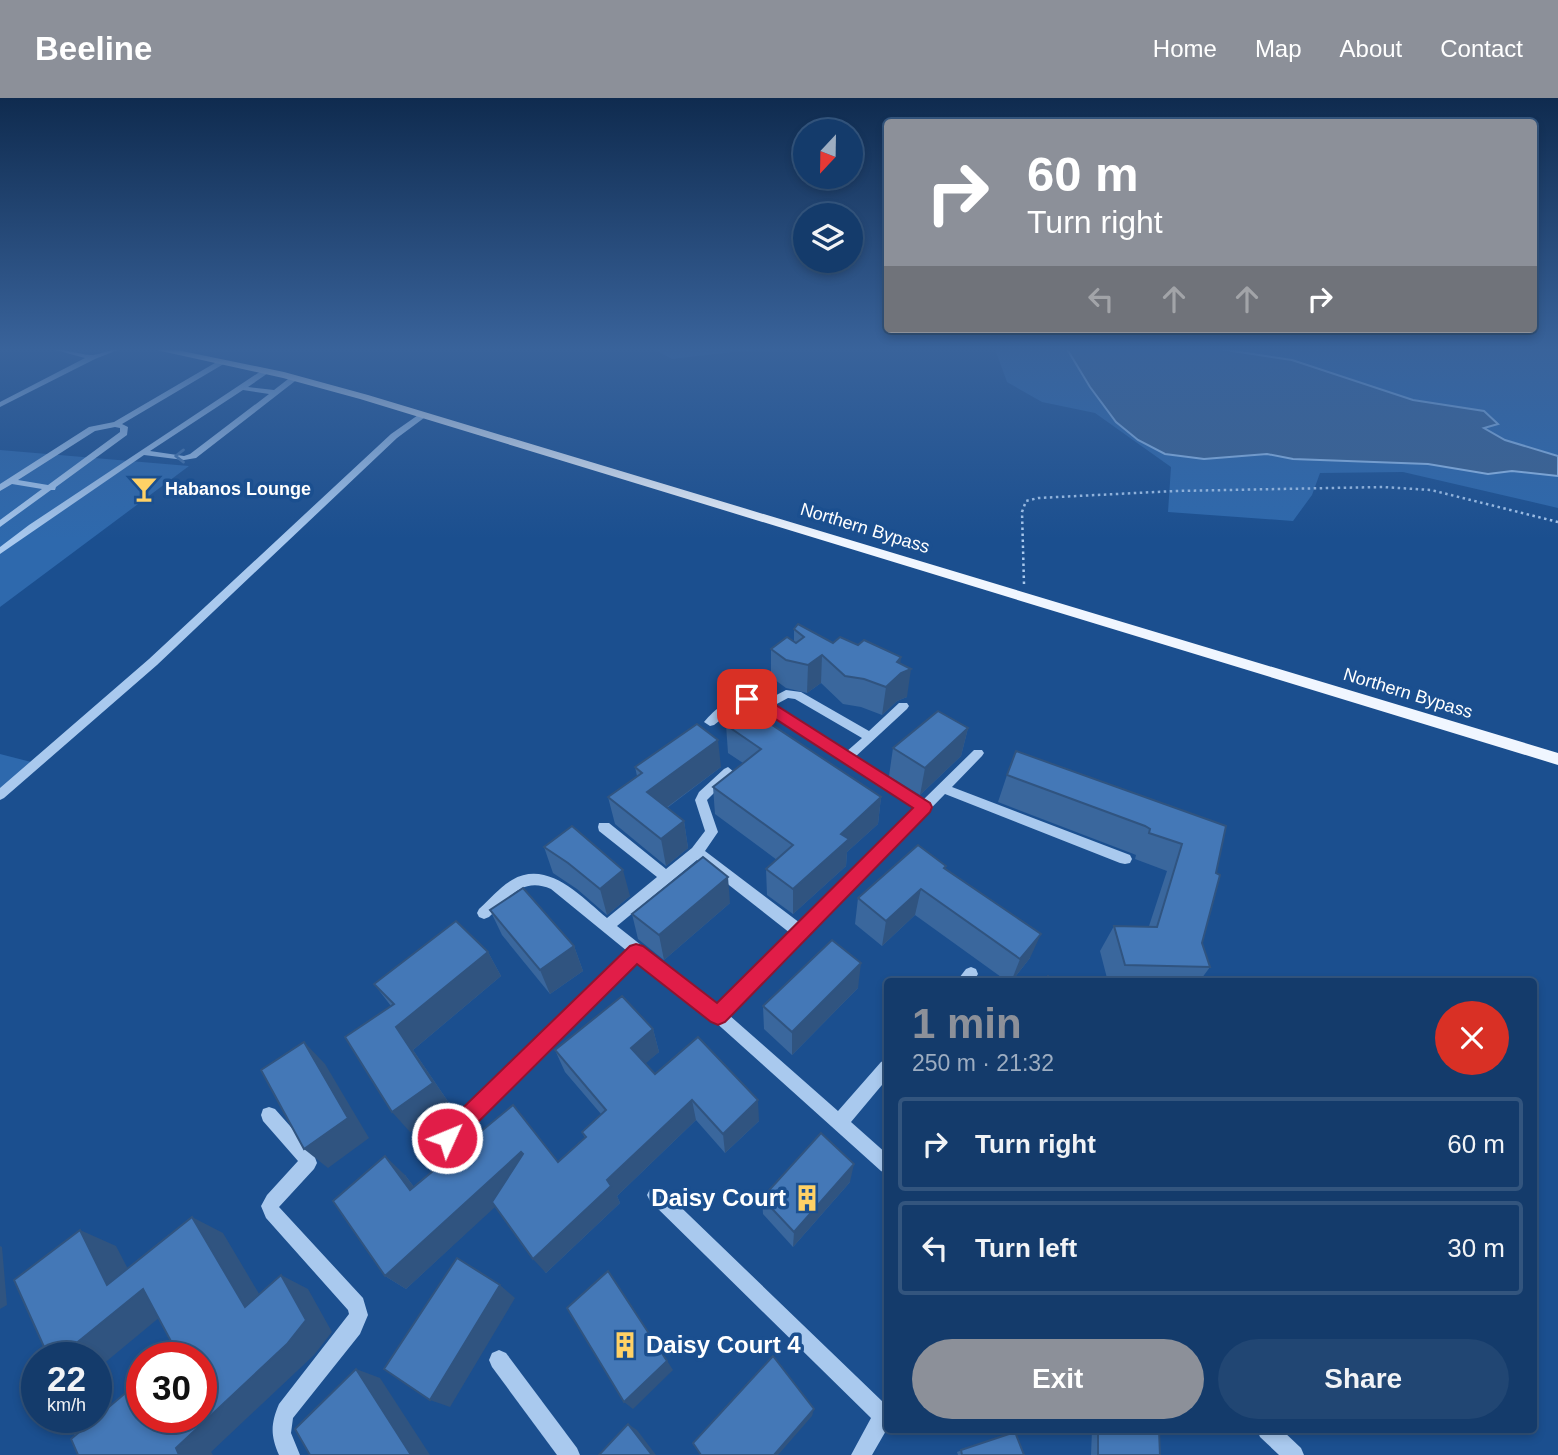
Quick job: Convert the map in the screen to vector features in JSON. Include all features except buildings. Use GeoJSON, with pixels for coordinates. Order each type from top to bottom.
{"type":"FeatureCollection","features":[{"type":"Feature","properties":{"kind":"main road","name":"Northern Bypass"},"geometry":{"type":"LineString","coordinates":[[415,412],[1558,758]]}},
{"type":"Feature","properties":{"kind":"street"},"geometry":{"type":"LineString","coordinates":[[116,424],[136,412]]}},
{"type":"Feature","properties":{"kind":"street"},"geometry":{"type":"LineString","coordinates":[[0,551],[65,502],[205,412]]}},
{"type":"Feature","properties":{"kind":"street"},"geometry":{"type":"LineString","coordinates":[[144,453],[184,458],[193,456],[251,412]]}},
{"type":"Feature","properties":{"kind":"street"},"geometry":{"type":"LineString","coordinates":[[0,794],[153,662],[394,436],[424,415]]}},
{"type":"Feature","properties":{"kind":"street"},"geometry":{"type":"LineString","coordinates":[[0,524],[124,433],[124,427],[116,424]]}},
{"type":"Feature","properties":{"kind":"street"},"geometry":{"type":"LineString","coordinates":[[13,482],[52,488]]}},
{"type":"Feature","properties":{"kind":"street"},"geometry":{"type":"LineString","coordinates":[[765,706],[786,694],[797,695],[870,737]]}},
{"type":"Feature","properties":{"kind":"street"},"geometry":{"type":"LineString","coordinates":[[710,722],[737,701],[755,699],[924,807]]}},
{"type":"Feature","properties":{"kind":"street"},"geometry":{"type":"LineString","coordinates":[[846,758],[903,706]]}},
{"type":"Feature","properties":{"kind":"street"},"geometry":{"type":"LineString","coordinates":[[718,1015],[978,753]]}},
{"type":"Feature","properties":{"kind":"street"},"geometry":{"type":"LineString","coordinates":[[606,927],[696,852],[712,832],[701,800],[706,790],[728,772]]}},
{"type":"Feature","properties":{"kind":"street"},"geometry":{"type":"LineString","coordinates":[[942,788],[1125,859]]}},
{"type":"Feature","properties":{"kind":"street"},"geometry":{"type":"LineString","coordinates":[[604,827],[664,876]]}},
{"type":"Feature","properties":{"kind":"street"},"geometry":{"type":"LineString","coordinates":[[696,852],[799,931]]}},
{"type":"Feature","properties":{"kind":"street"},"geometry":{"type":"LineString","coordinates":[[484,913],[524,879],[540,877],[556,886],[718,1015],[884,1162]]}},
{"type":"Feature","properties":{"kind":"street"},"geometry":{"type":"LineString","coordinates":[[447,1138],[636,952]]}},
{"type":"Feature","properties":{"kind":"street"},"geometry":{"type":"LineString","coordinates":[[839,1123],[884,1070]]}},
{"type":"Feature","properties":{"kind":"street"},"geometry":{"type":"LineString","coordinates":[[269,1115],[307,1158],[308,1163],[273,1201],[270,1206],[272,1212],[356,1305],[359,1315],[353,1327],[286,1411],[280,1425],[282,1443],[290,1455]]}},
{"type":"Feature","properties":{"kind":"street"},"geometry":{"type":"LineString","coordinates":[[656,1195],[884,1412]]}},
{"type":"Feature","properties":{"kind":"street"},"geometry":{"type":"LineString","coordinates":[[499,1360],[570,1455]]}},
{"type":"Feature","properties":{"kind":"street"},"geometry":{"type":"LineString","coordinates":[[861,1455],[884,1417]]}},
{"type":"Feature","properties":{"kind":"street"},"geometry":{"type":"LineString","coordinates":[[85,1433],[98,1455]]}},
{"type":"Feature","properties":{"kind":"street"},"geometry":{"type":"LineString","coordinates":[[1270,1433],[1294,1455]]}},
{"type":"Feature","properties":{"kind":"lane"},"geometry":{"type":"LineString","coordinates":[[0,488],[92,429],[116,424]]}},
{"type":"Feature","properties":{"kind":"path"},"geometry":{"type":"LineString","coordinates":[[1025,597],[1022,512],[1026,501],[1038,499],[1175,491],[1383,487],[1431,490],[1558,522]]}},
{"type":"Feature","properties":{"kind":"shaded area"},"geometry":{"type":"Polygon","coordinates":[[[1092,412],[1558,412],[1558,508],[1403,472],[1320,473],[1312,495],[1293,521],[1168,512],[1171,467],[1092,412]]]}},
{"type":"Feature","properties":{"kind":"shaded area"},"geometry":{"type":"Polygon","coordinates":[[[1109,412],[1485,412],[1498,424],[1484,428],[1505,440],[1558,456],[1558,476],[1512,471],[1488,474],[1428,464],[1293,459],[1267,454],[1204,459],[1165,454],[1138,440],[1109,412]]]}},
{"type":"Feature","properties":{"kind":"shaded area"},"geometry":{"type":"Polygon","coordinates":[[[0,450],[189,466],[0,607],[0,450]]]}},
{"type":"Feature","properties":{"kind":"shaded area"},"geometry":{"type":"Polygon","coordinates":[[[0,754],[35,763],[0,796],[0,754]]]}},
{"type":"Feature","properties":{"kind":"place","name":"Habanos Lounge"},"geometry":{"type":"Point","coordinates":[144,489]}},
{"type":"Feature","properties":{"kind":"place","name":"Daisy Court"},"geometry":{"type":"Point","coordinates":[807,1198]}},
{"type":"Feature","properties":{"kind":"place","name":"Daisy Court 4"},"geometry":{"type":"Point","coordinates":[625,1345]}},
{"type":"Feature","properties":{"kind":"route"},"geometry":{"type":"LineString","coordinates":[[447,1138],[636,952],[718,1015],[924,807],[755,699],[747,699]]}}]}
